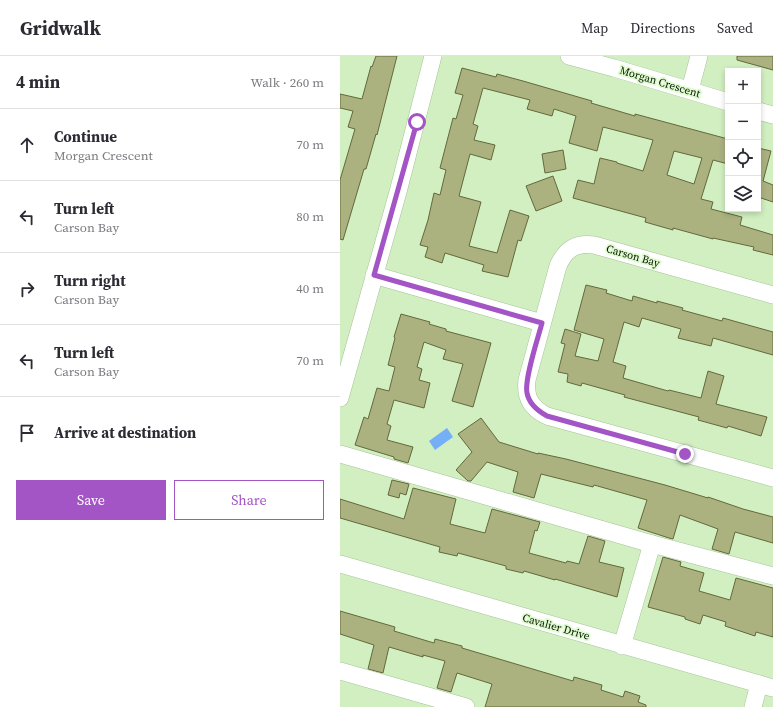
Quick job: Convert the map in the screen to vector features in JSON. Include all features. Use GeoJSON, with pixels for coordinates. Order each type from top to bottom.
{"type":"FeatureCollection","features":[{"type":"Feature","properties":{"kind":"street"},"geometry":{"type":"LineString","coordinates":[[340,398],[434,56]]}},
{"type":"Feature","properties":{"kind":"street","name":"Morgan Crescent"},"geometry":{"type":"LineString","coordinates":[[569,56],[725,101]]}},
{"type":"Feature","properties":{"kind":"street"},"geometry":{"type":"LineString","coordinates":[[690,90],[699,56]]}},
{"type":"Feature","properties":{"kind":"street"},"geometry":{"type":"LineString","coordinates":[[761,112],[773,116]]}},
{"type":"Feature","properties":{"kind":"street","name":"Carson Bay"},"geometry":{"type":"LineString","coordinates":[[773,296],[629,254],[594,245],[582,244],[569,249],[562,257],[542,323],[526,386],[526,393],[533,406],[547,416],[773,478]]}},
{"type":"Feature","properties":{"kind":"street"},"geometry":{"type":"LineString","coordinates":[[374,275],[542,323]]}},
{"type":"Feature","properties":{"kind":"street"},"geometry":{"type":"LineString","coordinates":[[340,454],[652,544],[773,576]]}},
{"type":"Feature","properties":{"kind":"street"},"geometry":{"type":"LineString","coordinates":[[622,646],[652,544]]}},
{"type":"Feature","properties":{"kind":"street","name":"Cavalier Drive"},"geometry":{"type":"LineString","coordinates":[[340,564],[766,686]]}},
{"type":"Feature","properties":{"kind":"street"},"geometry":{"type":"LineString","coordinates":[[340,671],[466,707]]}},
{"type":"Feature","properties":{"kind":"street"},"geometry":{"type":"LineString","coordinates":[[752,707],[766,686]]}},
{"type":"Feature","properties":{"kind":"water"},"geometry":{"type":"Polygon","coordinates":[[[447,428],[453,437],[435,450],[429,441],[447,428]]]}},
{"type":"Feature","properties":{"kind":"building"},"geometry":{"type":"Polygon","coordinates":[[[376,56],[397,56],[377,135],[376,134],[366,169],[364,169],[343,240],[340,239],[340,180],[355,129],[348,127],[353,111],[340,108],[340,94],[362,99],[371,66],[372,67],[376,56]]]}},
{"type":"Feature","properties":{"kind":"building"},"geometry":{"type":"Polygon","coordinates":[[[737,56],[773,56],[773,70],[737,60],[737,56]]]}},
{"type":"Feature","properties":{"kind":"building"},"geometry":{"type":"Polygon","coordinates":[[[462,68],[496,77],[497,74],[592,101],[591,103],[635,116],[635,114],[725,138],[725,163],[713,160],[701,199],[713,202],[711,209],[742,217],[740,225],[773,235],[773,255],[753,250],[754,247],[713,239],[673,228],[673,230],[645,222],[646,218],[573,198],[578,180],[594,184],[600,158],[643,171],[653,140],[603,127],[597,151],[569,143],[576,116],[554,109],[552,116],[527,109],[530,100],[483,88],[473,124],[478,126],[474,140],[495,145],[491,160],[470,154],[459,196],[481,202],[469,246],[497,253],[510,210],[529,216],[521,241],[518,240],[508,277],[482,271],[484,265],[445,253],[442,263],[425,257],[428,247],[420,245],[428,220],[434,193],[440,195],[446,170],[440,168],[453,118],[456,119],[463,95],[455,93],[462,68]],[[674,151],[667,175],[694,184],[702,158],[674,151]]]}},
{"type":"Feature","properties":{"kind":"building"},"geometry":{"type":"Polygon","coordinates":[[[761,149],[771,151],[763,181],[773,185],[773,202],[761,198],[761,149]]]}},
{"type":"Feature","properties":{"kind":"building"},"geometry":{"type":"Polygon","coordinates":[[[563,150],[566,169],[545,173],[542,154],[563,150]]]}},
{"type":"Feature","properties":{"kind":"building"},"geometry":{"type":"Polygon","coordinates":[[[553,176],[562,201],[536,211],[526,186],[553,176]]]}},
{"type":"Feature","properties":{"kind":"building"},"geometry":{"type":"Polygon","coordinates":[[[586,285],[607,290],[606,293],[632,301],[633,296],[657,303],[657,301],[683,308],[682,310],[722,321],[723,318],[773,332],[773,355],[713,338],[711,346],[678,338],[681,329],[642,318],[639,327],[624,322],[613,362],[626,366],[623,378],[668,391],[701,398],[708,371],[724,376],[716,404],[767,417],[761,436],[728,426],[727,428],[698,420],[699,417],[624,397],[625,395],[582,383],[581,386],[567,382],[568,374],[558,372],[565,344],[561,343],[565,329],[581,334],[575,356],[598,361],[604,339],[574,330],[586,285]]]}},
{"type":"Feature","properties":{"kind":"building"},"geometry":{"type":"Polygon","coordinates":[[[401,314],[430,322],[429,324],[446,329],[446,331],[491,343],[473,407],[452,401],[463,364],[443,359],[446,350],[424,342],[417,367],[422,369],[419,380],[430,383],[424,408],[394,400],[387,424],[391,426],[387,440],[413,447],[408,463],[355,445],[364,417],[368,419],[377,388],[389,391],[395,367],[388,365],[401,314]]]}},
{"type":"Feature","properties":{"kind":"building"},"geometry":{"type":"Polygon","coordinates":[[[481,418],[499,442],[538,454],[566,459],[665,485],[773,517],[773,543],[735,532],[729,554],[712,549],[718,529],[680,515],[673,539],[669,538],[638,528],[647,500],[594,485],[593,487],[541,474],[534,498],[513,492],[518,472],[487,462],[471,481],[468,481],[456,470],[472,452],[458,434],[481,418]]]}},
{"type":"Feature","properties":{"kind":"building"},"geometry":{"type":"Polygon","coordinates":[[[392,480],[409,484],[406,495],[400,493],[399,498],[388,495],[392,480]]]}},
{"type":"Feature","properties":{"kind":"building"},"geometry":{"type":"Polygon","coordinates":[[[413,488],[456,499],[450,524],[485,533],[492,509],[540,522],[537,531],[535,530],[529,553],[566,563],[567,561],[579,564],[588,536],[605,541],[599,562],[624,568],[617,597],[524,571],[523,573],[506,569],[506,566],[458,553],[457,556],[439,552],[440,547],[340,518],[340,499],[404,519],[413,488]]]}},
{"type":"Feature","properties":{"kind":"building"},"geometry":{"type":"Polygon","coordinates":[[[663,557],[681,562],[680,566],[704,573],[699,591],[730,600],[736,578],[773,588],[773,637],[756,632],[755,636],[725,626],[726,622],[703,615],[700,624],[685,619],[685,617],[648,607],[663,557]]]}},
{"type":"Feature","properties":{"kind":"building"},"geometry":{"type":"Polygon","coordinates":[[[340,611],[395,627],[394,631],[434,643],[435,639],[573,681],[574,677],[602,685],[601,690],[623,697],[625,691],[640,696],[638,702],[646,705],[646,707],[485,707],[492,684],[457,673],[451,692],[437,688],[445,661],[423,655],[423,657],[389,647],[383,673],[368,669],[374,645],[340,634],[340,611]]]}},
{"type":"Feature","properties":{"kind":"route"},"geometry":{"type":"LineString","coordinates":[[417,122],[374,275],[542,323],[526,386],[526,393],[533,406],[547,416],[685,454]]}}]}
